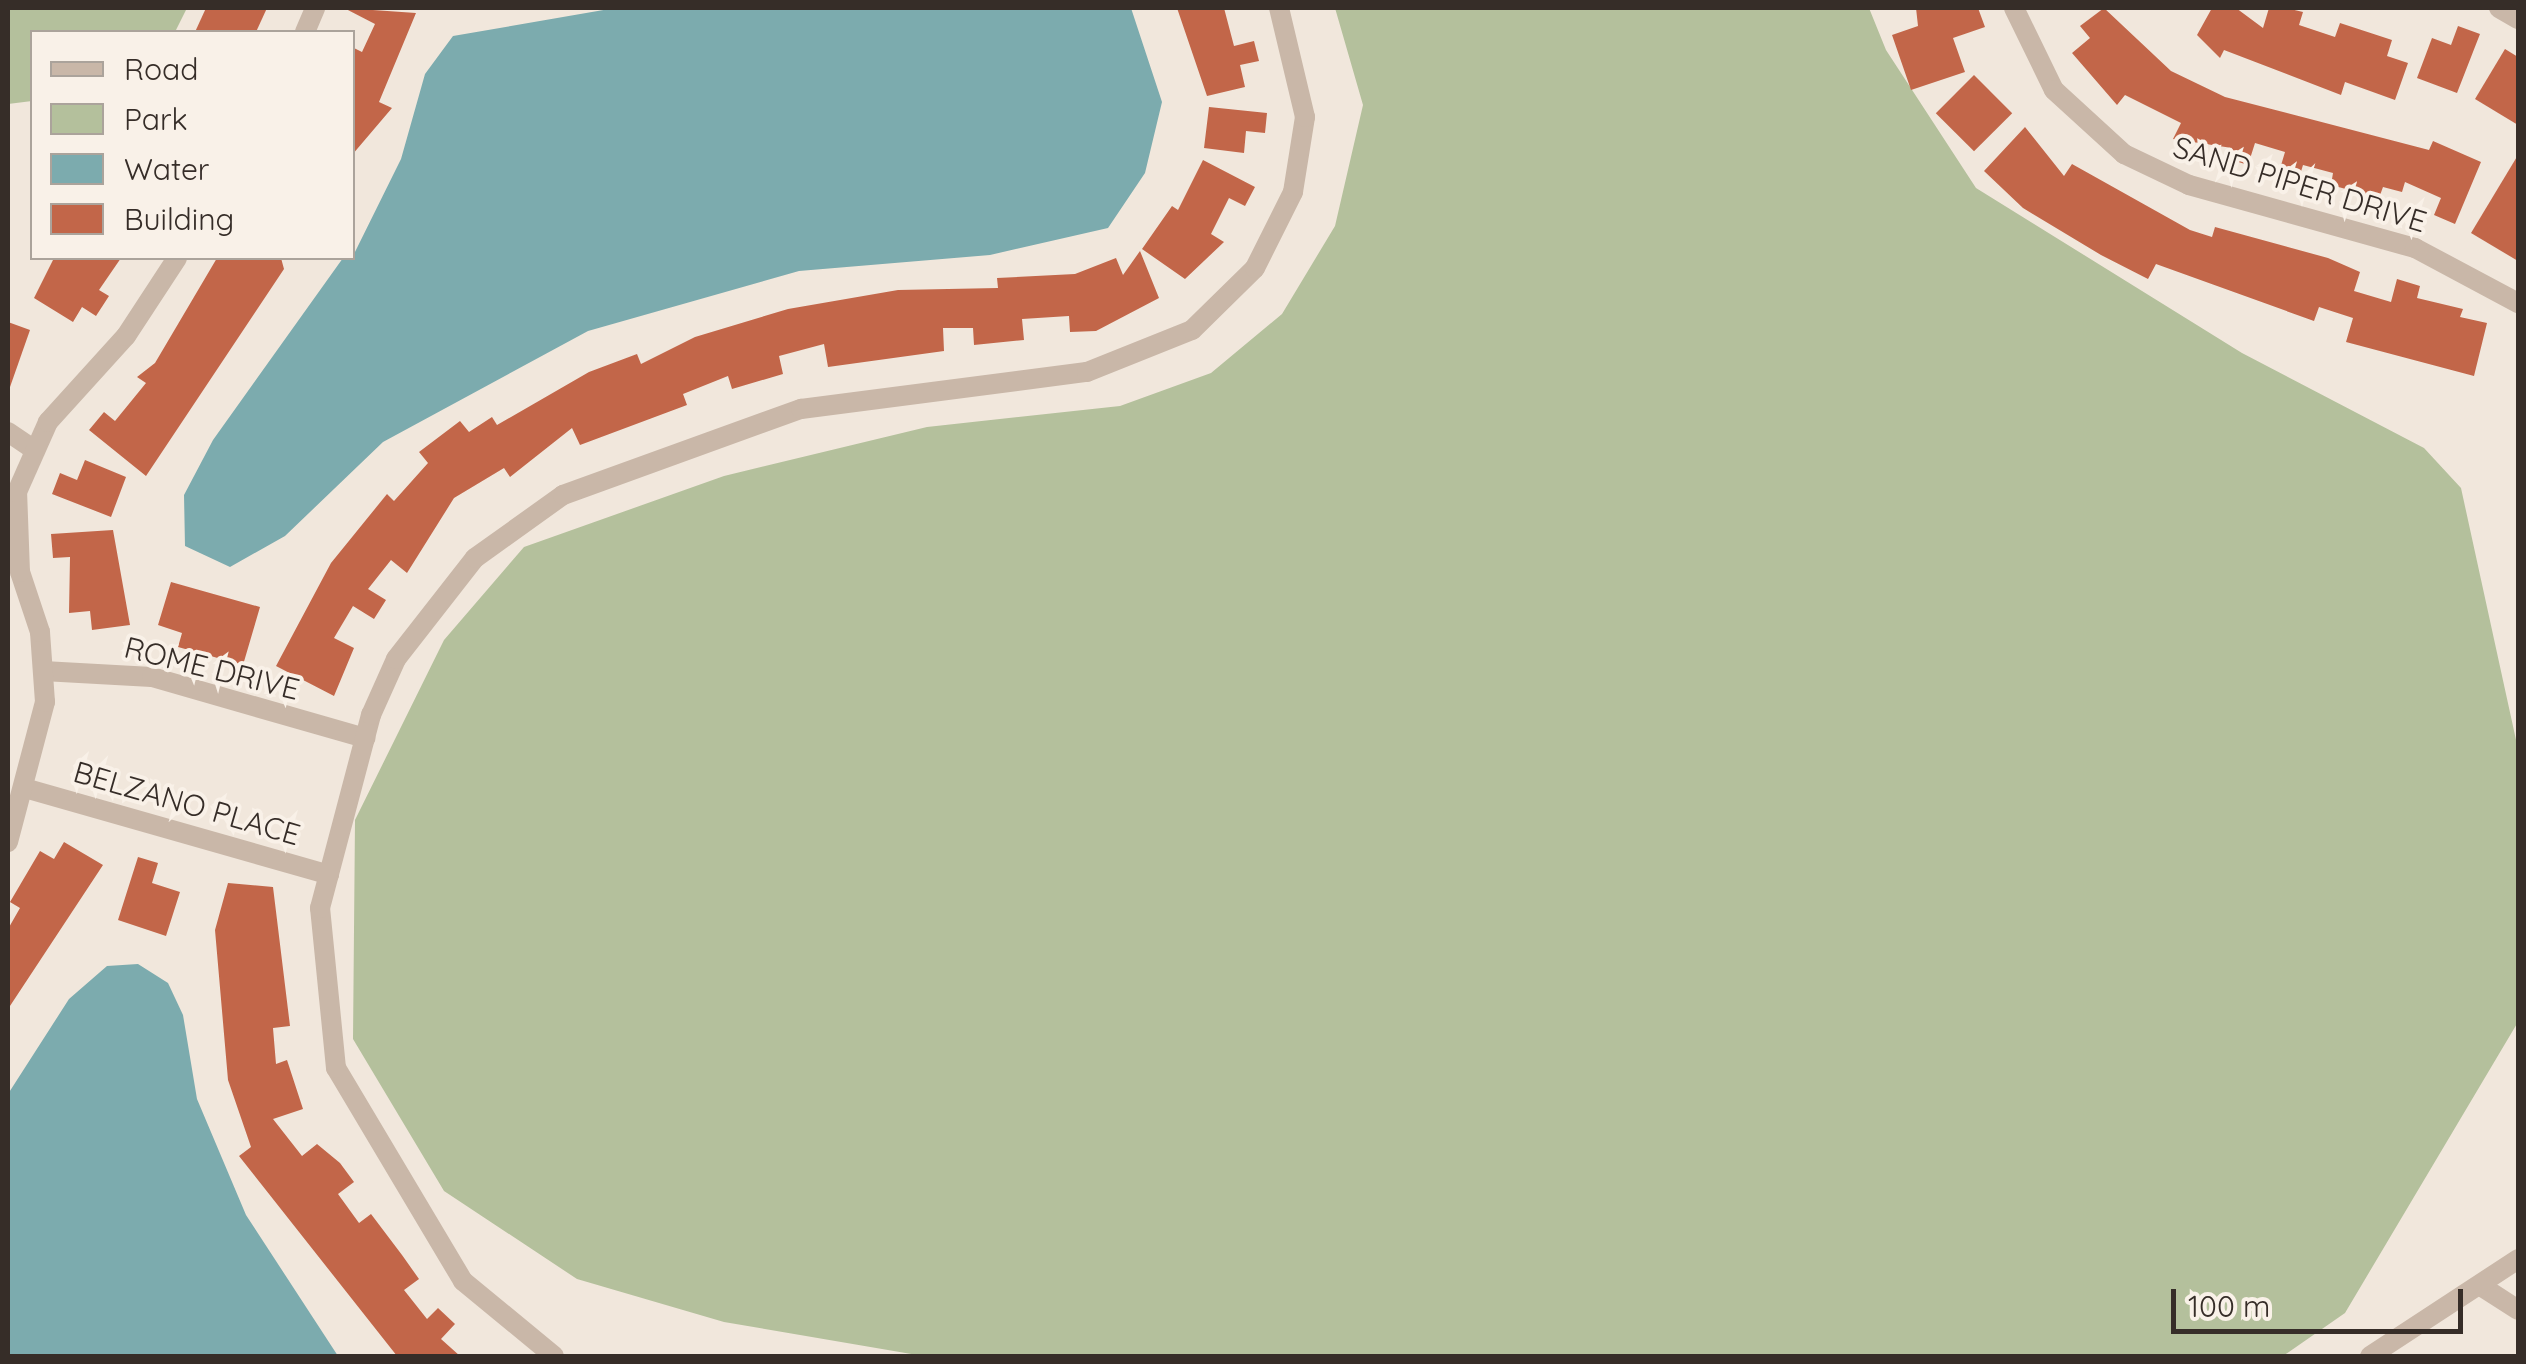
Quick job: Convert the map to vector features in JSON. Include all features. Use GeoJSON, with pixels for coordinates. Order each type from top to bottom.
{"type":"FeatureCollection","features":[{"type":"Feature","properties":{"kind":"street"},"geometry":{"type":"LineString","coordinates":[[554,1356],[463,1282],[358,1118],[336,1068],[318,960],[329,876],[365,738],[432,604],[475,558],[562,494],[802,409],[1087,372],[1192,330],[1255,268],[1293,192],[1305,117],[1280,8]]}},
{"type":"Feature","properties":{"kind":"street","name":"SAND PIPER DRIVE"},"geometry":{"type":"LineString","coordinates":[[2014,8],[2054,90],[2124,154],[2189,184],[2415,248],[2518,303]]}},
{"type":"Feature","properties":{"kind":"street"},"geometry":{"type":"LineString","coordinates":[[2499,8],[2518,19]]}},
{"type":"Feature","properties":{"kind":"street"},"geometry":{"type":"LineString","coordinates":[[8,842],[28,788],[43,671],[15,525],[32,448],[126,336],[176,260]]}},
{"type":"Feature","properties":{"kind":"street"},"geometry":{"type":"LineString","coordinates":[[8,432],[32,448]]}},
{"type":"Feature","properties":{"kind":"street","name":"ROME DRIVE"},"geometry":{"type":"LineString","coordinates":[[43,671],[152,677],[365,738]]}},
{"type":"Feature","properties":{"kind":"street","name":"BELZANO PLACE"},"geometry":{"type":"LineString","coordinates":[[28,788],[329,876]]}},
{"type":"Feature","properties":{"kind":"street"},"geometry":{"type":"LineString","coordinates":[[2370,1356],[2484,1288],[2518,1259]]}},
{"type":"Feature","properties":{"kind":"street"},"geometry":{"type":"LineString","coordinates":[[2484,1288],[2518,1310]]}},
{"type":"Feature","properties":{"kind":"green space"},"geometry":{"type":"Polygon","coordinates":[[[8,8],[187,8],[176,30],[30,30],[30,101],[8,104],[8,8]]]}},
{"type":"Feature","properties":{"kind":"green space"},"geometry":{"type":"Polygon","coordinates":[[[1335,8],[1869,8],[1886,50],[1976,188],[2242,353],[2424,448],[2461,488],[2518,749],[2518,1022],[2345,1313],[2283,1356],[923,1356],[724,1322],[577,1279],[444,1191],[353,1039],[355,820],[444,640],[524,547],[724,476],[927,427],[1120,406],[1211,373],[1282,314],[1335,226],[1363,105],[1335,8]]]}},
{"type":"Feature","properties":{"kind":"water"},"geometry":{"type":"Polygon","coordinates":[[[615,8],[1131,8],[1162,102],[1145,173],[1108,228],[990,255],[799,271],[588,331],[383,442],[285,536],[230,567],[185,546],[184,495],[213,440],[342,260],[355,260],[355,252],[401,159],[425,74],[453,36],[615,8]]]}},
{"type":"Feature","properties":{"kind":"water"},"geometry":{"type":"Polygon","coordinates":[[[138,964],[168,983],[183,1015],[197,1099],[246,1215],[338,1356],[8,1356],[8,1094],[69,999],[107,966],[138,964]]]}},
{"type":"Feature","properties":{"kind":"building"},"geometry":{"type":"Polygon","coordinates":[[[206,8],[267,8],[257,30],[196,30],[206,8]]]}},
{"type":"Feature","properties":{"kind":"building"},"geometry":{"type":"Polygon","coordinates":[[[344,8],[416,13],[379,102],[392,108],[355,151],[355,48],[362,52],[375,24],[344,8]]]}},
{"type":"Feature","properties":{"kind":"building"},"geometry":{"type":"Polygon","coordinates":[[[1177,8],[1224,8],[1234,46],[1254,41],[1259,61],[1240,65],[1245,87],[1207,96],[1177,8]]]}},
{"type":"Feature","properties":{"kind":"building"},"geometry":{"type":"Polygon","coordinates":[[[1916,8],[1978,8],[1985,27],[1953,38],[1965,72],[1911,90],[1892,35],[1918,26],[1916,8]]]}},
{"type":"Feature","properties":{"kind":"building"},"geometry":{"type":"Polygon","coordinates":[[[2104,8],[2171,71],[2225,97],[2429,150],[2433,141],[2481,162],[2455,224],[2434,215],[2441,198],[2405,182],[2402,192],[2383,187],[2379,198],[2331,185],[2333,173],[2303,165],[2299,178],[2279,172],[2285,152],[2255,143],[2248,165],[2229,159],[2232,148],[2173,139],[2181,123],[2125,95],[2117,105],[2072,53],[2090,38],[2080,26],[2104,8]]]}},
{"type":"Feature","properties":{"kind":"building"},"geometry":{"type":"Polygon","coordinates":[[[2212,8],[2236,8],[2263,28],[2269,8],[2286,8],[2303,12],[2299,25],[2335,37],[2340,23],[2392,40],[2387,56],[2408,63],[2395,100],[2345,82],[2341,95],[2224,50],[2220,58],[2197,35],[2212,8]]]}},
{"type":"Feature","properties":{"kind":"building"},"geometry":{"type":"Polygon","coordinates":[[[2458,26],[2480,34],[2457,93],[2417,78],[2432,38],[2451,45],[2458,26]]]}},
{"type":"Feature","properties":{"kind":"building"},"geometry":{"type":"Polygon","coordinates":[[[2505,49],[2518,57],[2518,125],[2475,99],[2505,49]]]}},
{"type":"Feature","properties":{"kind":"building"},"geometry":{"type":"Polygon","coordinates":[[[1974,75],[2012,113],[1974,151],[1936,113],[1974,75]]]}},
{"type":"Feature","properties":{"kind":"building"},"geometry":{"type":"Polygon","coordinates":[[[1209,107],[1267,113],[1265,133],[1246,131],[1244,153],[1204,148],[1209,107]]]}},
{"type":"Feature","properties":{"kind":"building"},"geometry":{"type":"Polygon","coordinates":[[[2025,127],[2064,176],[2072,164],[2190,230],[2212,237],[2215,227],[2328,258],[2360,272],[2354,291],[2391,302],[2397,279],[2420,286],[2417,298],[2463,309],[2460,317],[2487,323],[2474,376],[2346,342],[2353,318],[2319,307],[2314,321],[2156,264],[2148,279],[2101,255],[2023,208],[1984,171],[2025,127]]]}},
{"type":"Feature","properties":{"kind":"building"},"geometry":{"type":"Polygon","coordinates":[[[2518,155],[2518,261],[2471,233],[2518,155]]]}},
{"type":"Feature","properties":{"kind":"building"},"geometry":{"type":"Polygon","coordinates":[[[1203,160],[1255,187],[1245,206],[1229,198],[1211,234],[1224,242],[1185,279],[1142,249],[1172,206],[1178,210],[1203,160]]]}},
{"type":"Feature","properties":{"kind":"building"},"geometry":{"type":"Polygon","coordinates":[[[1140,251],[1159,298],[1096,331],[1070,332],[1069,316],[1022,319],[1024,340],[974,345],[973,328],[943,328],[944,351],[828,367],[824,344],[779,356],[783,374],[732,389],[728,376],[683,394],[687,405],[580,445],[572,428],[510,477],[504,468],[454,498],[407,573],[391,560],[368,589],[386,600],[374,619],[353,606],[334,638],[354,648],[334,696],[276,666],[331,563],[387,494],[394,501],[428,463],[419,452],[460,421],[469,432],[492,417],[497,425],[589,372],[637,354],[641,364],[695,337],[788,309],[898,290],[998,288],[997,278],[1075,274],[1116,258],[1123,275],[1140,251]]]}},
{"type":"Feature","properties":{"kind":"building"},"geometry":{"type":"Polygon","coordinates":[[[53,260],[120,260],[99,290],[109,296],[96,316],[82,307],[73,322],[34,298],[53,260]]]}},
{"type":"Feature","properties":{"kind":"building"},"geometry":{"type":"Polygon","coordinates":[[[216,260],[282,260],[284,269],[146,476],[89,430],[104,412],[115,421],[146,383],[137,377],[155,363],[216,260]]]}},
{"type":"Feature","properties":{"kind":"building"},"geometry":{"type":"Polygon","coordinates":[[[8,322],[30,330],[10,387],[8,387],[8,322]]]}},
{"type":"Feature","properties":{"kind":"building"},"geometry":{"type":"Polygon","coordinates":[[[85,460],[126,477],[111,517],[52,494],[60,473],[77,480],[85,460]]]}},
{"type":"Feature","properties":{"kind":"building"},"geometry":{"type":"Polygon","coordinates":[[[113,530],[130,625],[92,630],[90,611],[69,613],[70,557],[53,558],[51,534],[113,530]]]}},
{"type":"Feature","properties":{"kind":"building"},"geometry":{"type":"Polygon","coordinates":[[[171,582],[260,607],[243,665],[178,647],[182,633],[158,625],[171,582]]]}},
{"type":"Feature","properties":{"kind":"building"},"geometry":{"type":"Polygon","coordinates":[[[64,842],[103,865],[8,1009],[8,929],[20,908],[10,902],[40,851],[54,859],[64,842]]]}},
{"type":"Feature","properties":{"kind":"building"},"geometry":{"type":"Polygon","coordinates":[[[138,857],[158,863],[152,883],[180,892],[166,936],[118,920],[138,857]]]}},
{"type":"Feature","properties":{"kind":"building"},"geometry":{"type":"Polygon","coordinates":[[[228,883],[273,887],[290,1026],[273,1028],[276,1064],[287,1060],[303,1109],[273,1119],[302,1156],[317,1144],[340,1163],[354,1182],[338,1194],[359,1223],[371,1214],[402,1255],[419,1279],[404,1290],[427,1319],[438,1308],[455,1324],[441,1339],[460,1356],[397,1356],[239,1156],[251,1147],[228,1080],[215,930],[228,883]]]}}]}
